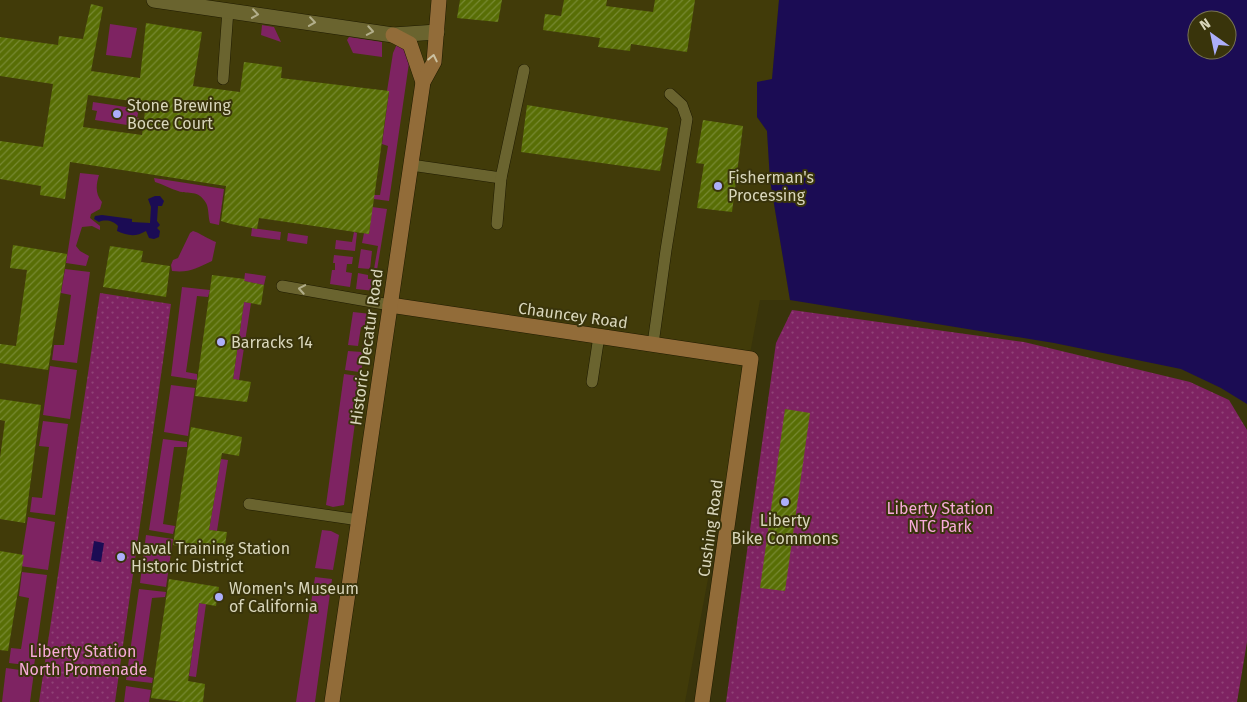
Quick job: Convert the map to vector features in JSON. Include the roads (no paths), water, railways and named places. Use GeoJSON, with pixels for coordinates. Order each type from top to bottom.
{"type":"FeatureCollection","features":[{"type":"Feature","properties":{"kind":"street"},"geometry":{"type":"LineString","coordinates":[[154,0],[393,35],[437,32]]}},
{"type":"Feature","properties":{"kind":"street","name":"Historic Decatur Road"},"geometry":{"type":"LineString","coordinates":[[335,701],[358,520],[423,82],[434,62],[439,0]]}},
{"type":"Feature","properties":{"kind":"street"},"geometry":{"type":"LineString","coordinates":[[393,35],[410,44],[423,82]]}},
{"type":"Feature","properties":{"kind":"street","name":"Chauncey Road"},"geometry":{"type":"LineString","coordinates":[[390,304],[751,359]]}},
{"type":"Feature","properties":{"kind":"street","name":"Cushing Road"},"geometry":{"type":"LineString","coordinates":[[702,702],[751,359]]}},
{"type":"Feature","properties":{"kind":"lane"},"geometry":{"type":"LineString","coordinates":[[223,79],[228,10]]}},
{"type":"Feature","properties":{"kind":"lane"},"geometry":{"type":"LineString","coordinates":[[497,224],[501,178],[524,70]]}},
{"type":"Feature","properties":{"kind":"lane"},"geometry":{"type":"LineString","coordinates":[[654,344],[666,250],[687,119],[682,105],[670,94]]}},
{"type":"Feature","properties":{"kind":"lane"},"geometry":{"type":"LineString","coordinates":[[411,165],[501,178]]}},
{"type":"Feature","properties":{"kind":"lane"},"geometry":{"type":"LineString","coordinates":[[282,286],[390,304]]}},
{"type":"Feature","properties":{"kind":"lane"},"geometry":{"type":"LineString","coordinates":[[592,382],[599,336]]}},
{"type":"Feature","properties":{"kind":"lane"},"geometry":{"type":"LineString","coordinates":[[249,504],[358,520]]}},
{"type":"Feature","properties":{"kind":"place","name":"Stone Brewing Bocce Court"},"geometry":{"type":"Point","coordinates":[117,114]}},
{"type":"Feature","properties":{"kind":"place","name":"Fisherman's Processing"},"geometry":{"type":"Point","coordinates":[718,186]}},
{"type":"Feature","properties":{"kind":"place","name":"Barracks 14"},"geometry":{"type":"Point","coordinates":[221,342]}},
{"type":"Feature","properties":{"kind":"place","name":"Liberty Bike Commons"},"geometry":{"type":"Point","coordinates":[785,502]}},
{"type":"Feature","properties":{"kind":"place","name":"Naval Training Station Historic District"},"geometry":{"type":"Point","coordinates":[121,557]}},
{"type":"Feature","properties":{"kind":"place","name":"Women's Museum of California"},"geometry":{"type":"Point","coordinates":[219,597]}},
{"type":"Feature","properties":{"kind":"park label","name":"Liberty Station NTC Park"},"geometry":{"type":"Point","coordinates":[940,517]}},
{"type":"Feature","properties":{"kind":"park label","name":"Liberty Station North Promenade"},"geometry":{"type":"Point","coordinates":[83,660]}}]}
